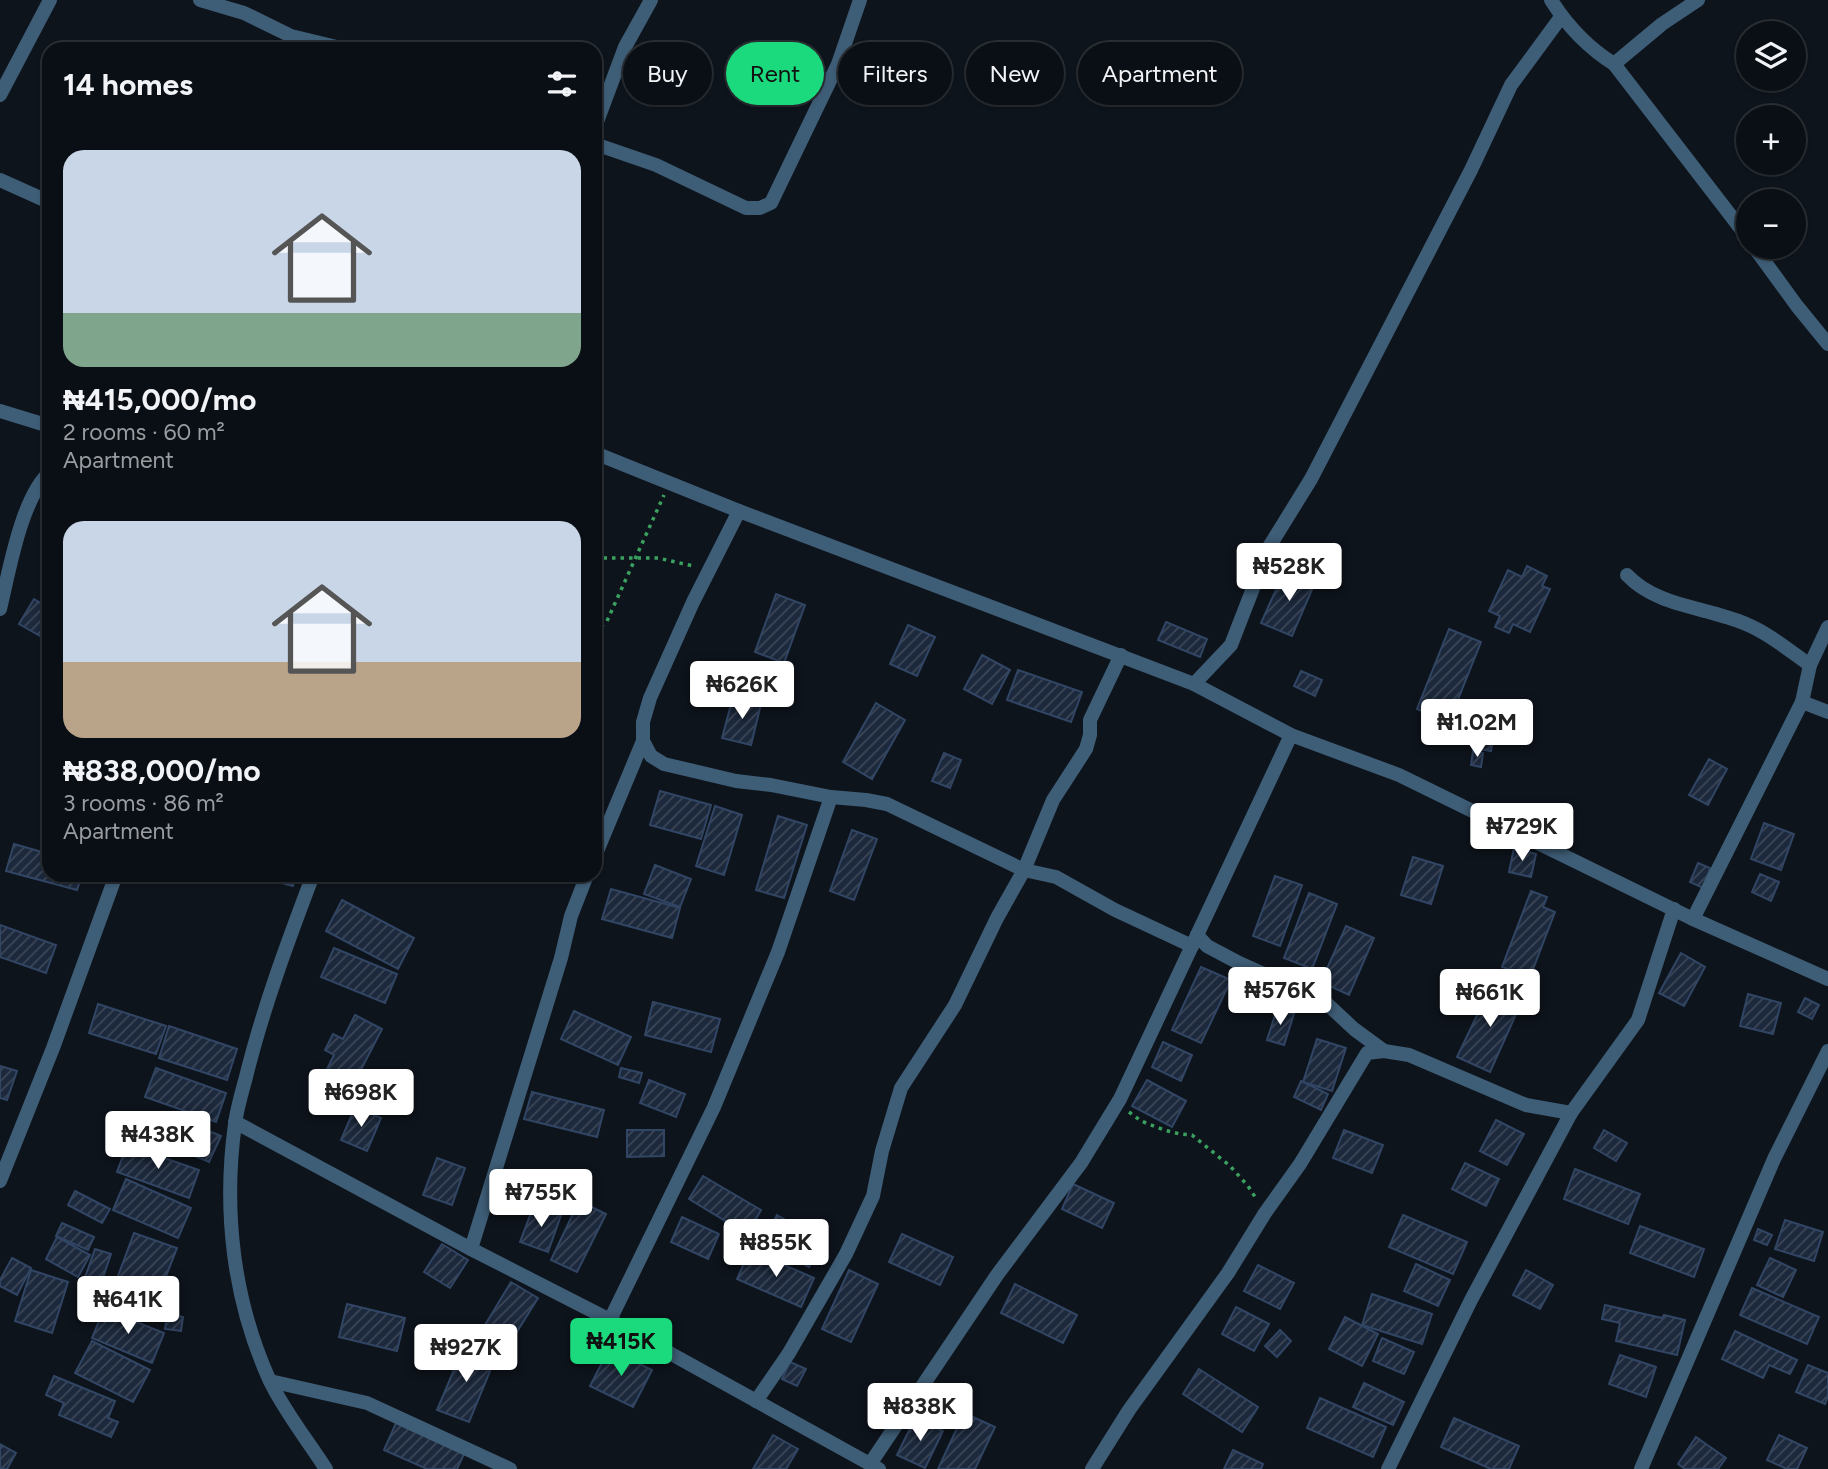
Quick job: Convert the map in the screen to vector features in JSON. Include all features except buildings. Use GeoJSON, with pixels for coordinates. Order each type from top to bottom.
{"type":"FeatureCollection","features":[{"type":"Feature","properties":{"kind":"street"},"geometry":{"type":"LineString","coordinates":[[0,95],[50,0]]}},
{"type":"Feature","properties":{"kind":"street"},"geometry":{"type":"LineString","coordinates":[[200,0],[244,13],[291,36],[316,42]]}},
{"type":"Feature","properties":{"kind":"street"},"geometry":{"type":"LineString","coordinates":[[602,108],[625,47],[651,0]]}},
{"type":"Feature","properties":{"kind":"street"},"geometry":{"type":"LineString","coordinates":[[602,146],[656,165],[746,208],[760,208],[771,203],[838,64],[860,0]]}},
{"type":"Feature","properties":{"kind":"street"},"geometry":{"type":"LineString","coordinates":[[1551,0],[1561,17],[1588,47],[1614,64],[1736,222]]}},
{"type":"Feature","properties":{"kind":"street"},"geometry":{"type":"LineString","coordinates":[[1614,64],[1662,24],[1698,0]]}},
{"type":"Feature","properties":{"kind":"street"},"geometry":{"type":"LineString","coordinates":[[1194,684],[1231,645],[1269,547],[1311,479],[1471,170],[1511,85],[1561,17]]}},
{"type":"Feature","properties":{"kind":"street"},"geometry":{"type":"LineString","coordinates":[[0,180],[42,199]]}},
{"type":"Feature","properties":{"kind":"street"},"geometry":{"type":"LineString","coordinates":[[1763,259],[1828,344]]}},
{"type":"Feature","properties":{"kind":"street"},"geometry":{"type":"LineString","coordinates":[[0,411],[42,424]]}},
{"type":"Feature","properties":{"kind":"street"},"geometry":{"type":"LineString","coordinates":[[602,456],[739,511],[1194,684],[1291,735],[1399,775],[1693,919],[1828,979]]}},
{"type":"Feature","properties":{"kind":"street"},"geometry":{"type":"LineString","coordinates":[[0,609],[22,520],[42,483]]}},
{"type":"Feature","properties":{"kind":"street"},"geometry":{"type":"LineString","coordinates":[[602,839],[643,741],[643,722],[650,698],[710,567],[739,511]]}},
{"type":"Feature","properties":{"kind":"street"},"geometry":{"type":"LineString","coordinates":[[1627,575],[1640,589],[1687,607],[1747,624],[1810,664]]}},
{"type":"Feature","properties":{"kind":"street"},"geometry":{"type":"LineString","coordinates":[[1693,919],[1802,702],[1810,664],[1828,627]]}},
{"type":"Feature","properties":{"kind":"street"},"geometry":{"type":"LineString","coordinates":[[756,1401],[789,1353],[846,1254],[873,1196],[882,1151],[901,1088],[954,1005],[1024,870],[1053,800],[1086,749],[1090,720],[1121,655]]}},
{"type":"Feature","properties":{"kind":"street"},"geometry":{"type":"LineString","coordinates":[[1802,702],[1828,712]]}},
{"type":"Feature","properties":{"kind":"street"},"geometry":{"type":"LineString","coordinates":[[235,1122],[471,1249],[610,1320],[874,1466],[996,1275],[1081,1163],[1121,1099],[1291,735]]}},
{"type":"Feature","properties":{"kind":"street"},"geometry":{"type":"LineString","coordinates":[[643,741],[651,756],[664,765],[736,781],[887,804],[1024,870],[1056,877],[1115,910],[1207,946],[1248,968],[1323,1000],[1366,1039],[1384,1051]]}},
{"type":"Feature","properties":{"kind":"street"},"geometry":{"type":"LineString","coordinates":[[610,1320],[714,1108],[778,952],[831,797]]}},
{"type":"Feature","properties":{"kind":"street"},"geometry":{"type":"LineString","coordinates":[[0,1181],[53,1048],[113,882]]}},
{"type":"Feature","properties":{"kind":"street"},"geometry":{"type":"LineString","coordinates":[[310,882],[258,1027],[235,1122],[232,1246],[250,1329],[270,1381],[326,1469]]}},
{"type":"Feature","properties":{"kind":"street"},"geometry":{"type":"LineString","coordinates":[[471,1249],[561,958],[571,916],[584,882]]}},
{"type":"Feature","properties":{"kind":"street"},"geometry":{"type":"LineString","coordinates":[[1388,1469],[1471,1300],[1571,1112],[1638,1020],[1674,909]]}},
{"type":"Feature","properties":{"kind":"street"},"geometry":{"type":"LineString","coordinates":[[1092,1469],[1129,1410],[1228,1273],[1265,1213],[1300,1164],[1367,1053],[1384,1051],[1409,1055],[1526,1105],[1571,1112]]}},
{"type":"Feature","properties":{"kind":"street"},"geometry":{"type":"LineString","coordinates":[[1641,1469],[1774,1159],[1828,1051]]}},
{"type":"Feature","properties":{"kind":"street"},"geometry":{"type":"LineString","coordinates":[[270,1381],[367,1403],[510,1469]]}},
{"type":"Feature","properties":{"kind":"path"},"geometry":{"type":"LineString","coordinates":[[602,626],[607,621],[670,483]]}},
{"type":"Feature","properties":{"kind":"path"},"geometry":{"type":"LineString","coordinates":[[602,558],[658,558],[695,567],[710,567]]}},
{"type":"Feature","properties":{"kind":"path"},"geometry":{"type":"LineString","coordinates":[[1121,1099],[1129,1112],[1142,1121],[1180,1134],[1192,1135],[1230,1166],[1248,1186],[1265,1213]]}}]}
